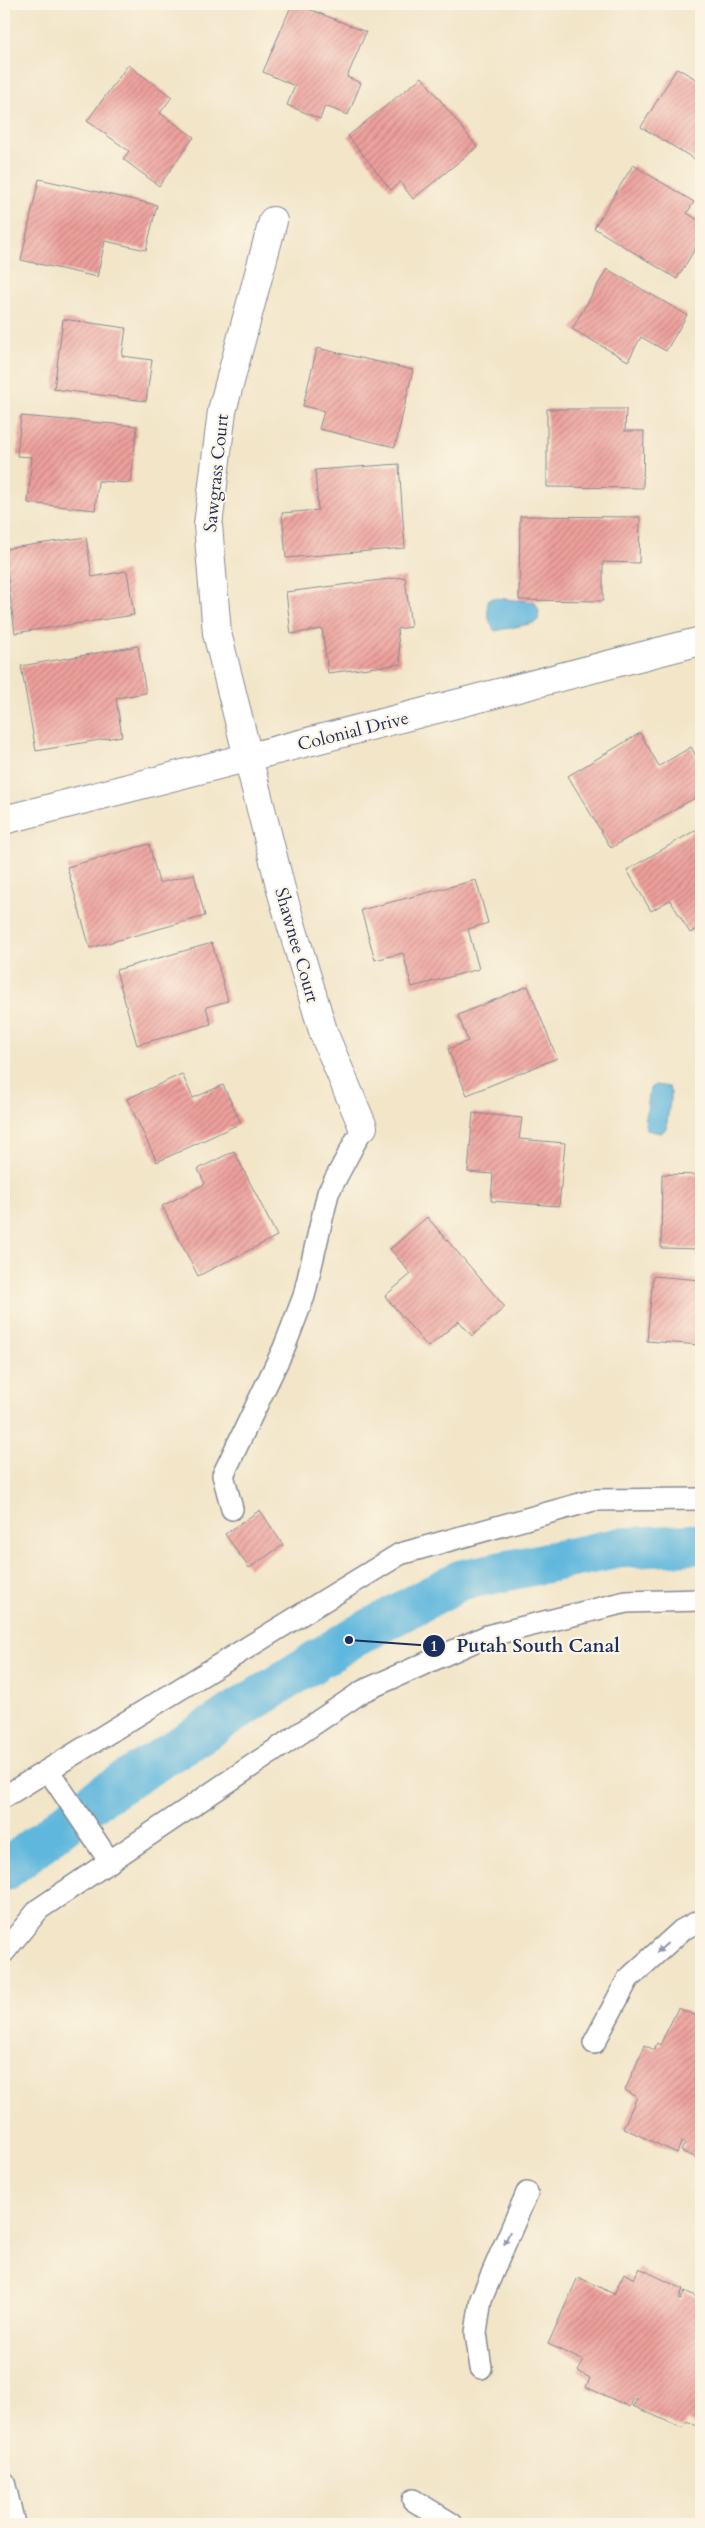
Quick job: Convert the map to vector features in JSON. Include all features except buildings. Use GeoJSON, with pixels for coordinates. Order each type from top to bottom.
{"type":"FeatureCollection","features":[{"type":"Feature","properties":{"kind":"street","name":"Sawgrass Court"},"geometry":{"type":"LineString","coordinates":[[248,757],[217,633],[208,525],[222,411],[273,221]]}},
{"type":"Feature","properties":{"kind":"street","name":"Colonial Drive"},"geometry":{"type":"LineString","coordinates":[[4,820],[665,652],[701,641]]}},
{"type":"Feature","properties":{"kind":"street","name":"Shawnee Court"},"geometry":{"type":"LineString","coordinates":[[248,757],[282,897],[324,1034],[363,1127]]}},
{"type":"Feature","properties":{"kind":"lane"},"geometry":{"type":"LineString","coordinates":[[232,1509],[223,1475],[284,1348],[304,1296],[328,1192],[363,1127]]}},
{"type":"Feature","properties":{"kind":"lane"},"geometry":{"type":"LineString","coordinates":[[4,1797],[52,1777],[400,1554],[594,1500],[701,1499]]}},
{"type":"Feature","properties":{"kind":"lane"},"geometry":{"type":"LineString","coordinates":[[4,1952],[39,1910],[105,1855],[363,1691],[487,1636],[626,1602],[701,1600]]}},
{"type":"Feature","properties":{"kind":"lane"},"geometry":{"type":"LineString","coordinates":[[52,1777],[105,1855]]}},
{"type":"Feature","properties":{"kind":"lane"},"geometry":{"type":"LineString","coordinates":[[594,2043],[628,1979],[682,1930],[701,1920]]}},
{"type":"Feature","properties":{"kind":"lane"},"geometry":{"type":"LineString","coordinates":[[481,2368],[476,2334],[481,2299],[527,2193]]}},
{"type":"Feature","properties":{"kind":"lane"},"geometry":{"type":"LineString","coordinates":[[4,2482],[14,2524]]}},
{"type":"Feature","properties":{"kind":"lane"},"geometry":{"type":"LineString","coordinates":[[413,2500],[452,2524]]}},
{"type":"Feature","properties":{"kind":"water"},"geometry":{"type":"Polygon","coordinates":[[[489,599],[535,602],[539,611],[538,620],[534,623],[495,631],[489,620],[487,606],[489,599]]]}},
{"type":"Feature","properties":{"kind":"water"},"geometry":{"type":"Polygon","coordinates":[[[655,1085],[669,1087],[671,1093],[666,1129],[660,1133],[647,1130],[645,1125],[650,1088],[655,1085]]]}},
{"type":"Feature","properties":{"kind":"waterway"},"geometry":{"type":"LineString","coordinates":[[4,1871],[95,1800],[349,1640],[461,1580],[619,1548],[701,1544]]}},
{"type":"Feature","properties":{"kind":"place","name":"Putah South Canal"},"geometry":{"type":"Point","coordinates":[349,1640]}}]}
